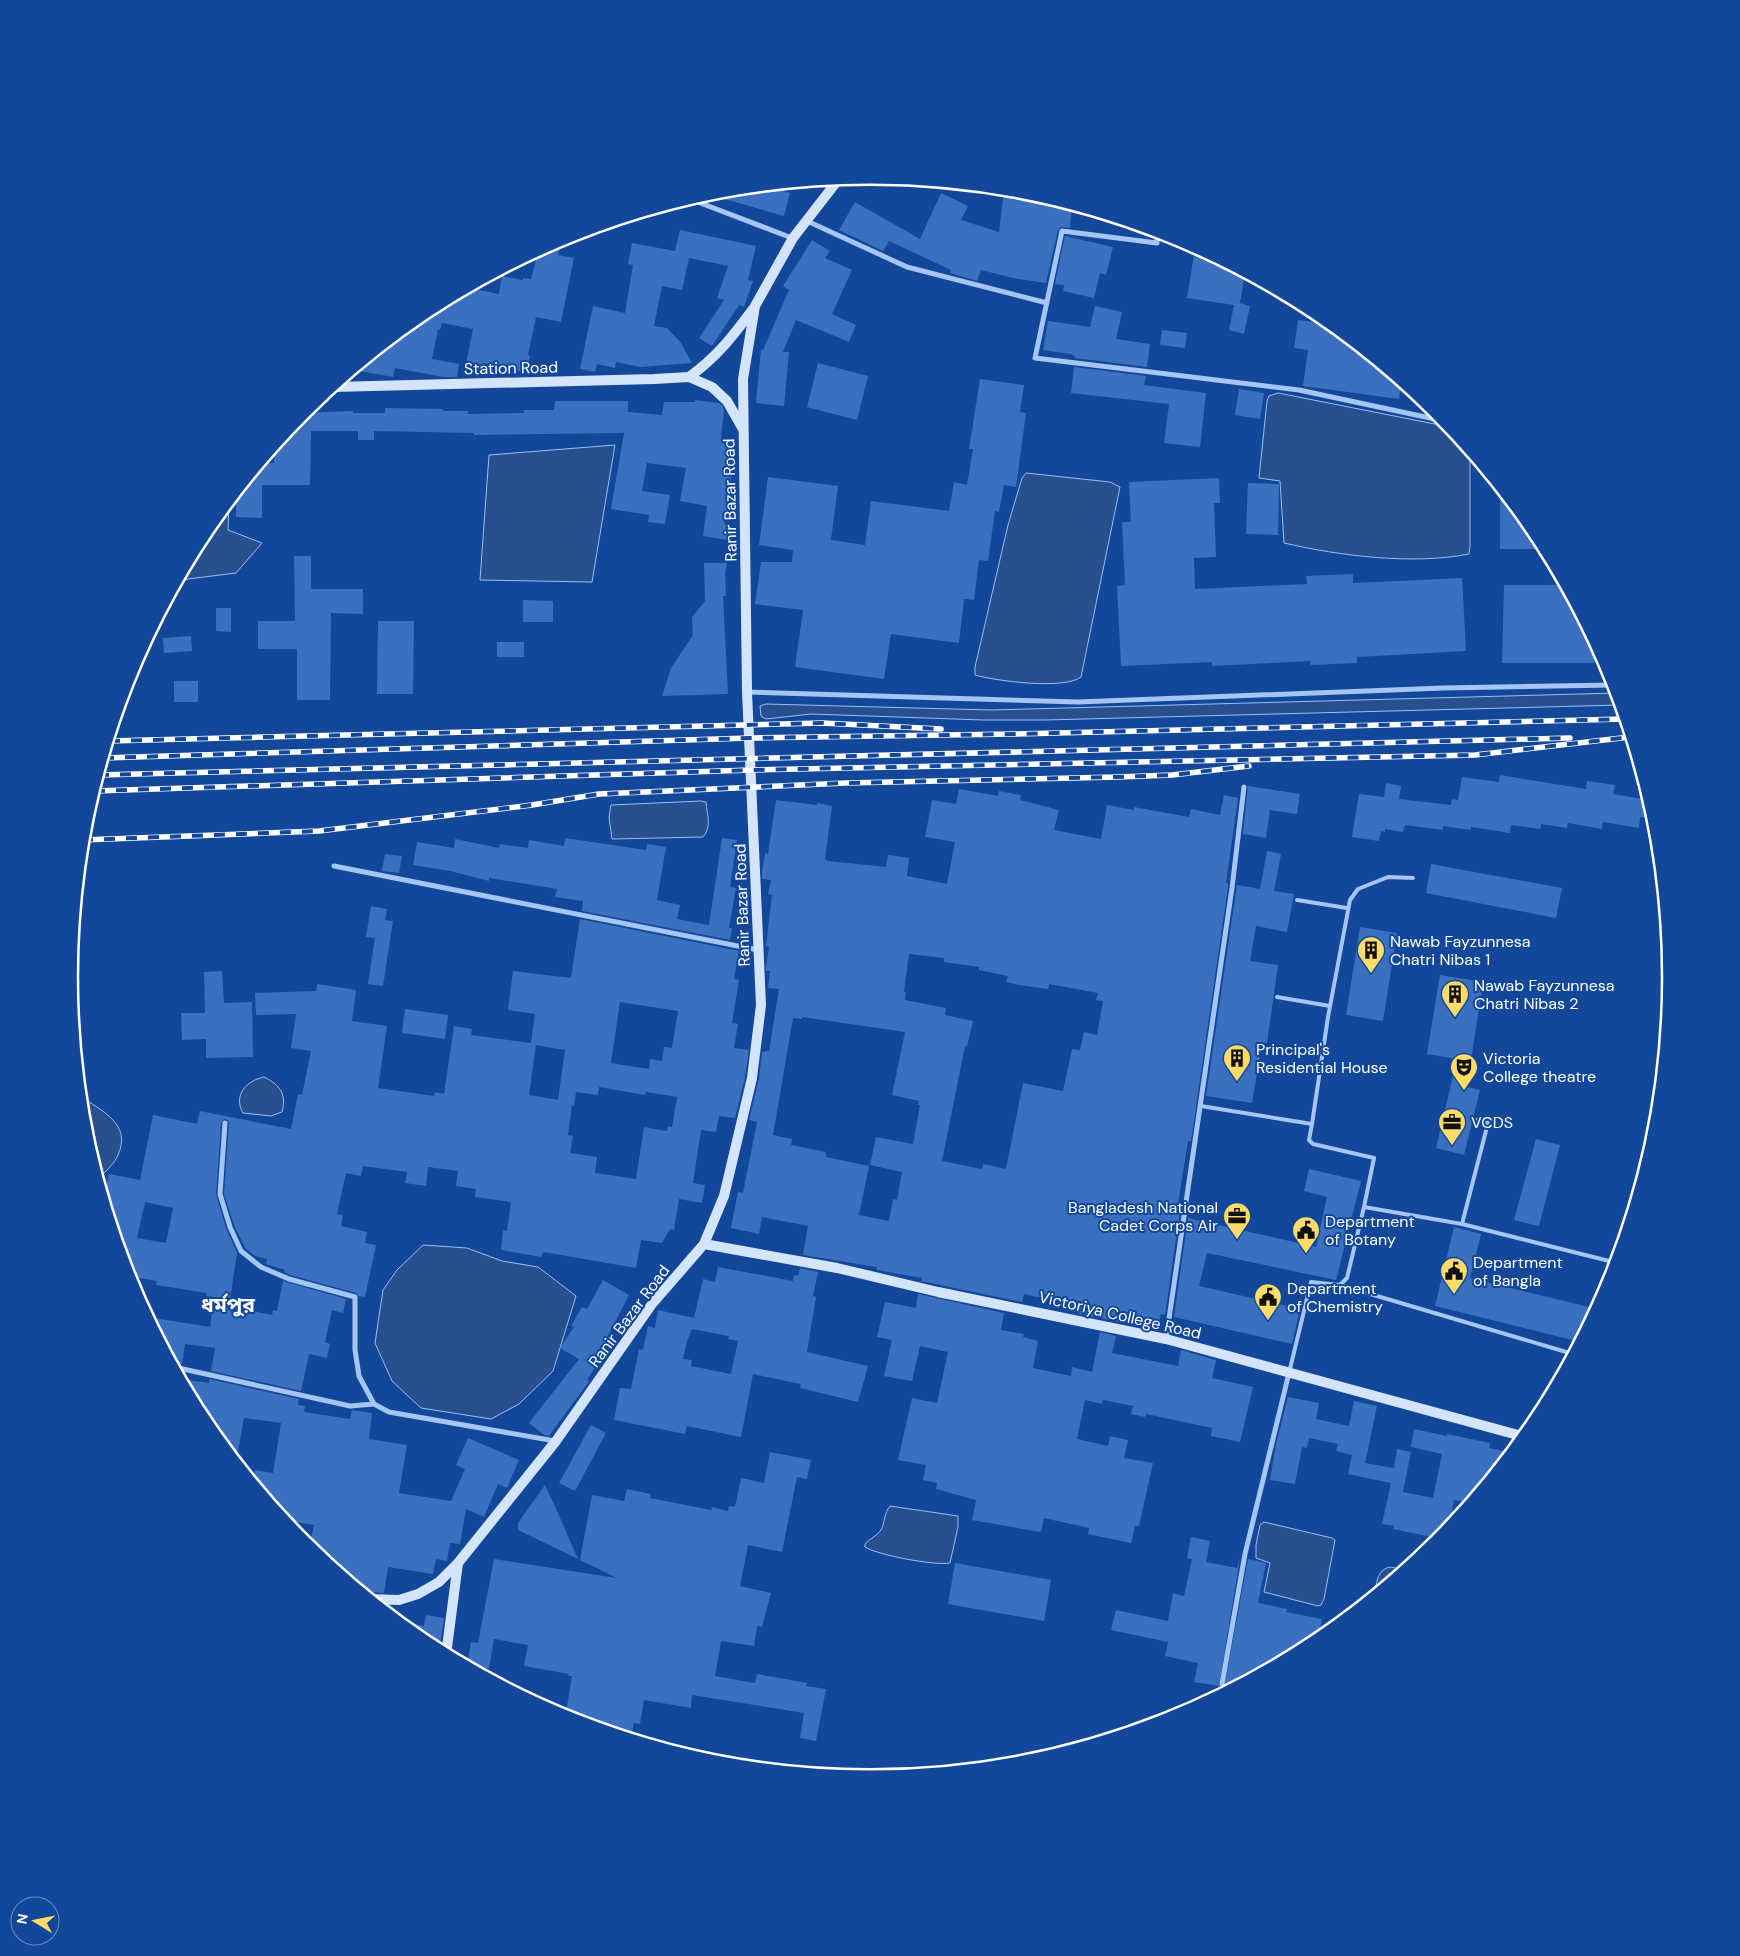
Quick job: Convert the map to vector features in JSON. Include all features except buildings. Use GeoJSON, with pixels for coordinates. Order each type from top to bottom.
{"type":"FeatureCollection","features":[{"type":"Feature","properties":{"kind":"main road","name":"Ranir Bazar Road"},"geometry":{"type":"LineString","coordinates":[[378,1599],[399,1600],[418,1594],[440,1582],[458,1563],[556,1441],[652,1304],[704,1244],[724,1196],[752,1078],[761,1005],[747,692],[743,379],[755,306],[793,238],[833,186]]}},
{"type":"Feature","properties":{"kind":"main road"},"geometry":{"type":"LineString","coordinates":[[744,431],[727,401],[712,388],[689,376],[708,363],[728,343],[755,306]]}},
{"type":"Feature","properties":{"kind":"main road","name":"Station Road"},"geometry":{"type":"LineString","coordinates":[[342,387],[654,379],[689,376]]}},
{"type":"Feature","properties":{"kind":"main road","name":"Victoriya College Road"},"geometry":{"type":"LineString","coordinates":[[704,1244],[837,1268],[938,1292],[1166,1339],[1517,1435]]}},
{"type":"Feature","properties":{"kind":"main road"},"geometry":{"type":"LineString","coordinates":[[447,1647],[458,1563]]}},
{"type":"Feature","properties":{"kind":"street"},"geometry":{"type":"LineString","coordinates":[[703,204],[793,238]]}},
{"type":"Feature","properties":{"kind":"street"},"geometry":{"type":"LineString","coordinates":[[806,221],[907,268],[1046,303]]}},
{"type":"Feature","properties":{"kind":"street"},"geometry":{"type":"LineString","coordinates":[[1156,240],[1156,243],[1062,231],[1035,358],[1300,390],[1430,418]]}},
{"type":"Feature","properties":{"kind":"street"},"geometry":{"type":"LineString","coordinates":[[747,692],[1078,702],[1443,688],[1606,685]]}},
{"type":"Feature","properties":{"kind":"street"},"geometry":{"type":"LineString","coordinates":[[1166,1339],[1201,1106],[1244,787]]}},
{"type":"Feature","properties":{"kind":"street"},"geometry":{"type":"LineString","coordinates":[[334,866],[759,951]]}},
{"type":"Feature","properties":{"kind":"street"},"geometry":{"type":"LineString","coordinates":[[225,1123],[220,1194],[230,1227],[241,1251],[261,1267],[289,1279],[355,1297],[355,1350],[359,1376],[374,1404]]}},
{"type":"Feature","properties":{"kind":"street"},"geometry":{"type":"LineString","coordinates":[[181,1369],[350,1406],[374,1404],[389,1412],[556,1441]]}},
{"type":"Feature","properties":{"kind":"street"},"geometry":{"type":"LineString","coordinates":[[1222,1684],[1245,1554],[1289,1372]]}},
{"type":"Feature","properties":{"kind":"lane"},"geometry":{"type":"LineString","coordinates":[[1340,1285],[1347,1278],[1374,1158],[1313,1144],[1310,1140],[1347,908],[1352,895],[1358,889],[1388,877],[1413,878]]}},
{"type":"Feature","properties":{"kind":"lane"},"geometry":{"type":"LineString","coordinates":[[1297,900],[1347,908]]}},
{"type":"Feature","properties":{"kind":"lane"},"geometry":{"type":"LineString","coordinates":[[1277,997],[1330,1006]]}},
{"type":"Feature","properties":{"kind":"lane"},"geometry":{"type":"LineString","coordinates":[[1201,1106],[1312,1124]]}},
{"type":"Feature","properties":{"kind":"lane"},"geometry":{"type":"LineString","coordinates":[[1462,1224],[1488,1122],[1477,1120]]}},
{"type":"Feature","properties":{"kind":"lane"},"geometry":{"type":"LineString","coordinates":[[1364,1207],[1462,1224],[1610,1261]]}},
{"type":"Feature","properties":{"kind":"lane"},"geometry":{"type":"LineString","coordinates":[[1289,1372],[1311,1282],[1340,1285],[1568,1353]]}},
{"type":"Feature","properties":{"kind":"water"},"geometry":{"type":"Polygon","coordinates":[[[1278,393],[1436,424],[1470,460],[1469,554],[1424,559],[1376,558],[1329,552],[1284,543],[1280,481],[1259,478],[1269,396],[1278,393]]]}},
{"type":"Feature","properties":{"kind":"water"},"geometry":{"type":"Polygon","coordinates":[[[615,445],[592,582],[480,580],[489,455],[615,445]]]}},
{"type":"Feature","properties":{"kind":"water"},"geometry":{"type":"Polygon","coordinates":[[[1026,473],[1110,482],[1120,487],[1081,677],[1072,681],[1046,684],[998,680],[975,675],[975,667],[1008,525],[1022,478],[1026,473]]]}},
{"type":"Feature","properties":{"kind":"water"},"geometry":{"type":"Polygon","coordinates":[[[229,513],[228,530],[262,543],[236,573],[185,580],[229,513]]]}},
{"type":"Feature","properties":{"kind":"water"},"geometry":{"type":"Polygon","coordinates":[[[1609,693],[1613,705],[1045,720],[983,720],[811,714],[766,719],[761,716],[760,706],[766,704],[991,710],[1609,693]]]}},
{"type":"Feature","properties":{"kind":"water"},"geometry":{"type":"Polygon","coordinates":[[[706,802],[708,820],[706,833],[703,837],[612,839],[609,817],[611,805],[706,802]]]}},
{"type":"Feature","properties":{"kind":"water"},"geometry":{"type":"Polygon","coordinates":[[[264,1077],[274,1083],[281,1091],[284,1100],[282,1112],[271,1116],[243,1113],[240,1100],[243,1090],[247,1085],[264,1077]]]}},
{"type":"Feature","properties":{"kind":"water"},"geometry":{"type":"Polygon","coordinates":[[[87,1101],[112,1120],[118,1127],[121,1135],[118,1155],[103,1174],[87,1101]]]}},
{"type":"Feature","properties":{"kind":"water"},"geometry":{"type":"Polygon","coordinates":[[[423,1245],[467,1248],[502,1261],[538,1267],[576,1296],[553,1371],[519,1404],[491,1419],[421,1408],[392,1381],[375,1343],[383,1290],[397,1270],[423,1245]]]}},
{"type":"Feature","properties":{"kind":"water"},"geometry":{"type":"Polygon","coordinates":[[[890,1506],[958,1516],[958,1527],[950,1563],[932,1563],[907,1559],[865,1547],[865,1544],[881,1530],[890,1506]]]}},
{"type":"Feature","properties":{"kind":"water"},"geometry":{"type":"Polygon","coordinates":[[[1264,1522],[1335,1540],[1324,1599],[1321,1605],[1318,1606],[1264,1592],[1270,1563],[1256,1558],[1256,1545],[1260,1525],[1264,1522]]]}},
{"type":"Feature","properties":{"kind":"water"},"geometry":{"type":"Polygon","coordinates":[[[1390,1567],[1398,1569],[1376,1588],[1380,1574],[1390,1567]]]}},
{"type":"Feature","properties":{"kind":"railway"},"geometry":{"type":"LineString","coordinates":[[110,758],[750,738],[1013,734],[1619,719]]}},
{"type":"Feature","properties":{"kind":"railway"},"geometry":{"type":"LineString","coordinates":[[115,741],[822,723],[941,729]]}},
{"type":"Feature","properties":{"kind":"railway"},"geometry":{"type":"LineString","coordinates":[[105,775],[1570,738]]}},
{"type":"Feature","properties":{"kind":"railway"},"geometry":{"type":"LineString","coordinates":[[101,791],[752,770],[1475,755],[1624,738]]}},
{"type":"Feature","properties":{"kind":"railway"},"geometry":{"type":"LineString","coordinates":[[90,840],[319,831],[532,805],[599,794],[846,783],[1172,775],[1249,766]]}},
{"type":"Feature","properties":{"kind":"place","name":"Nawab Fayzunnesa Chatri Nibas 1"},"geometry":{"type":"Point","coordinates":[1371,974]}},
{"type":"Feature","properties":{"kind":"place","name":"Nawab Fayzunnesa Chatri Nibas 2"},"geometry":{"type":"Point","coordinates":[1455,1018]}},
{"type":"Feature","properties":{"kind":"place","name":"Principal's Residential House"},"geometry":{"type":"Point","coordinates":[1237,1082]}},
{"type":"Feature","properties":{"kind":"place","name":"Victoria College theatre"},"geometry":{"type":"Point","coordinates":[1464,1091]}},
{"type":"Feature","properties":{"kind":"place","name":"VCDS"},"geometry":{"type":"Point","coordinates":[1452,1146]}},
{"type":"Feature","properties":{"kind":"place","name":"Bangladesh National Cadet Corps Air"},"geometry":{"type":"Point","coordinates":[1237,1240]}},
{"type":"Feature","properties":{"kind":"place","name":"Department of Botany"},"geometry":{"type":"Point","coordinates":[1306,1254]}},
{"type":"Feature","properties":{"kind":"place","name":"Department of Bangla"},"geometry":{"type":"Point","coordinates":[1454,1295]}},
{"type":"Feature","properties":{"kind":"place","name":"Department of Chemistry"},"geometry":{"type":"Point","coordinates":[1268,1321]}},
{"type":"Feature","properties":{"kind":"district","name":"ধর্মপুর"},"geometry":{"type":"Point","coordinates":[228,1305]}}]}
